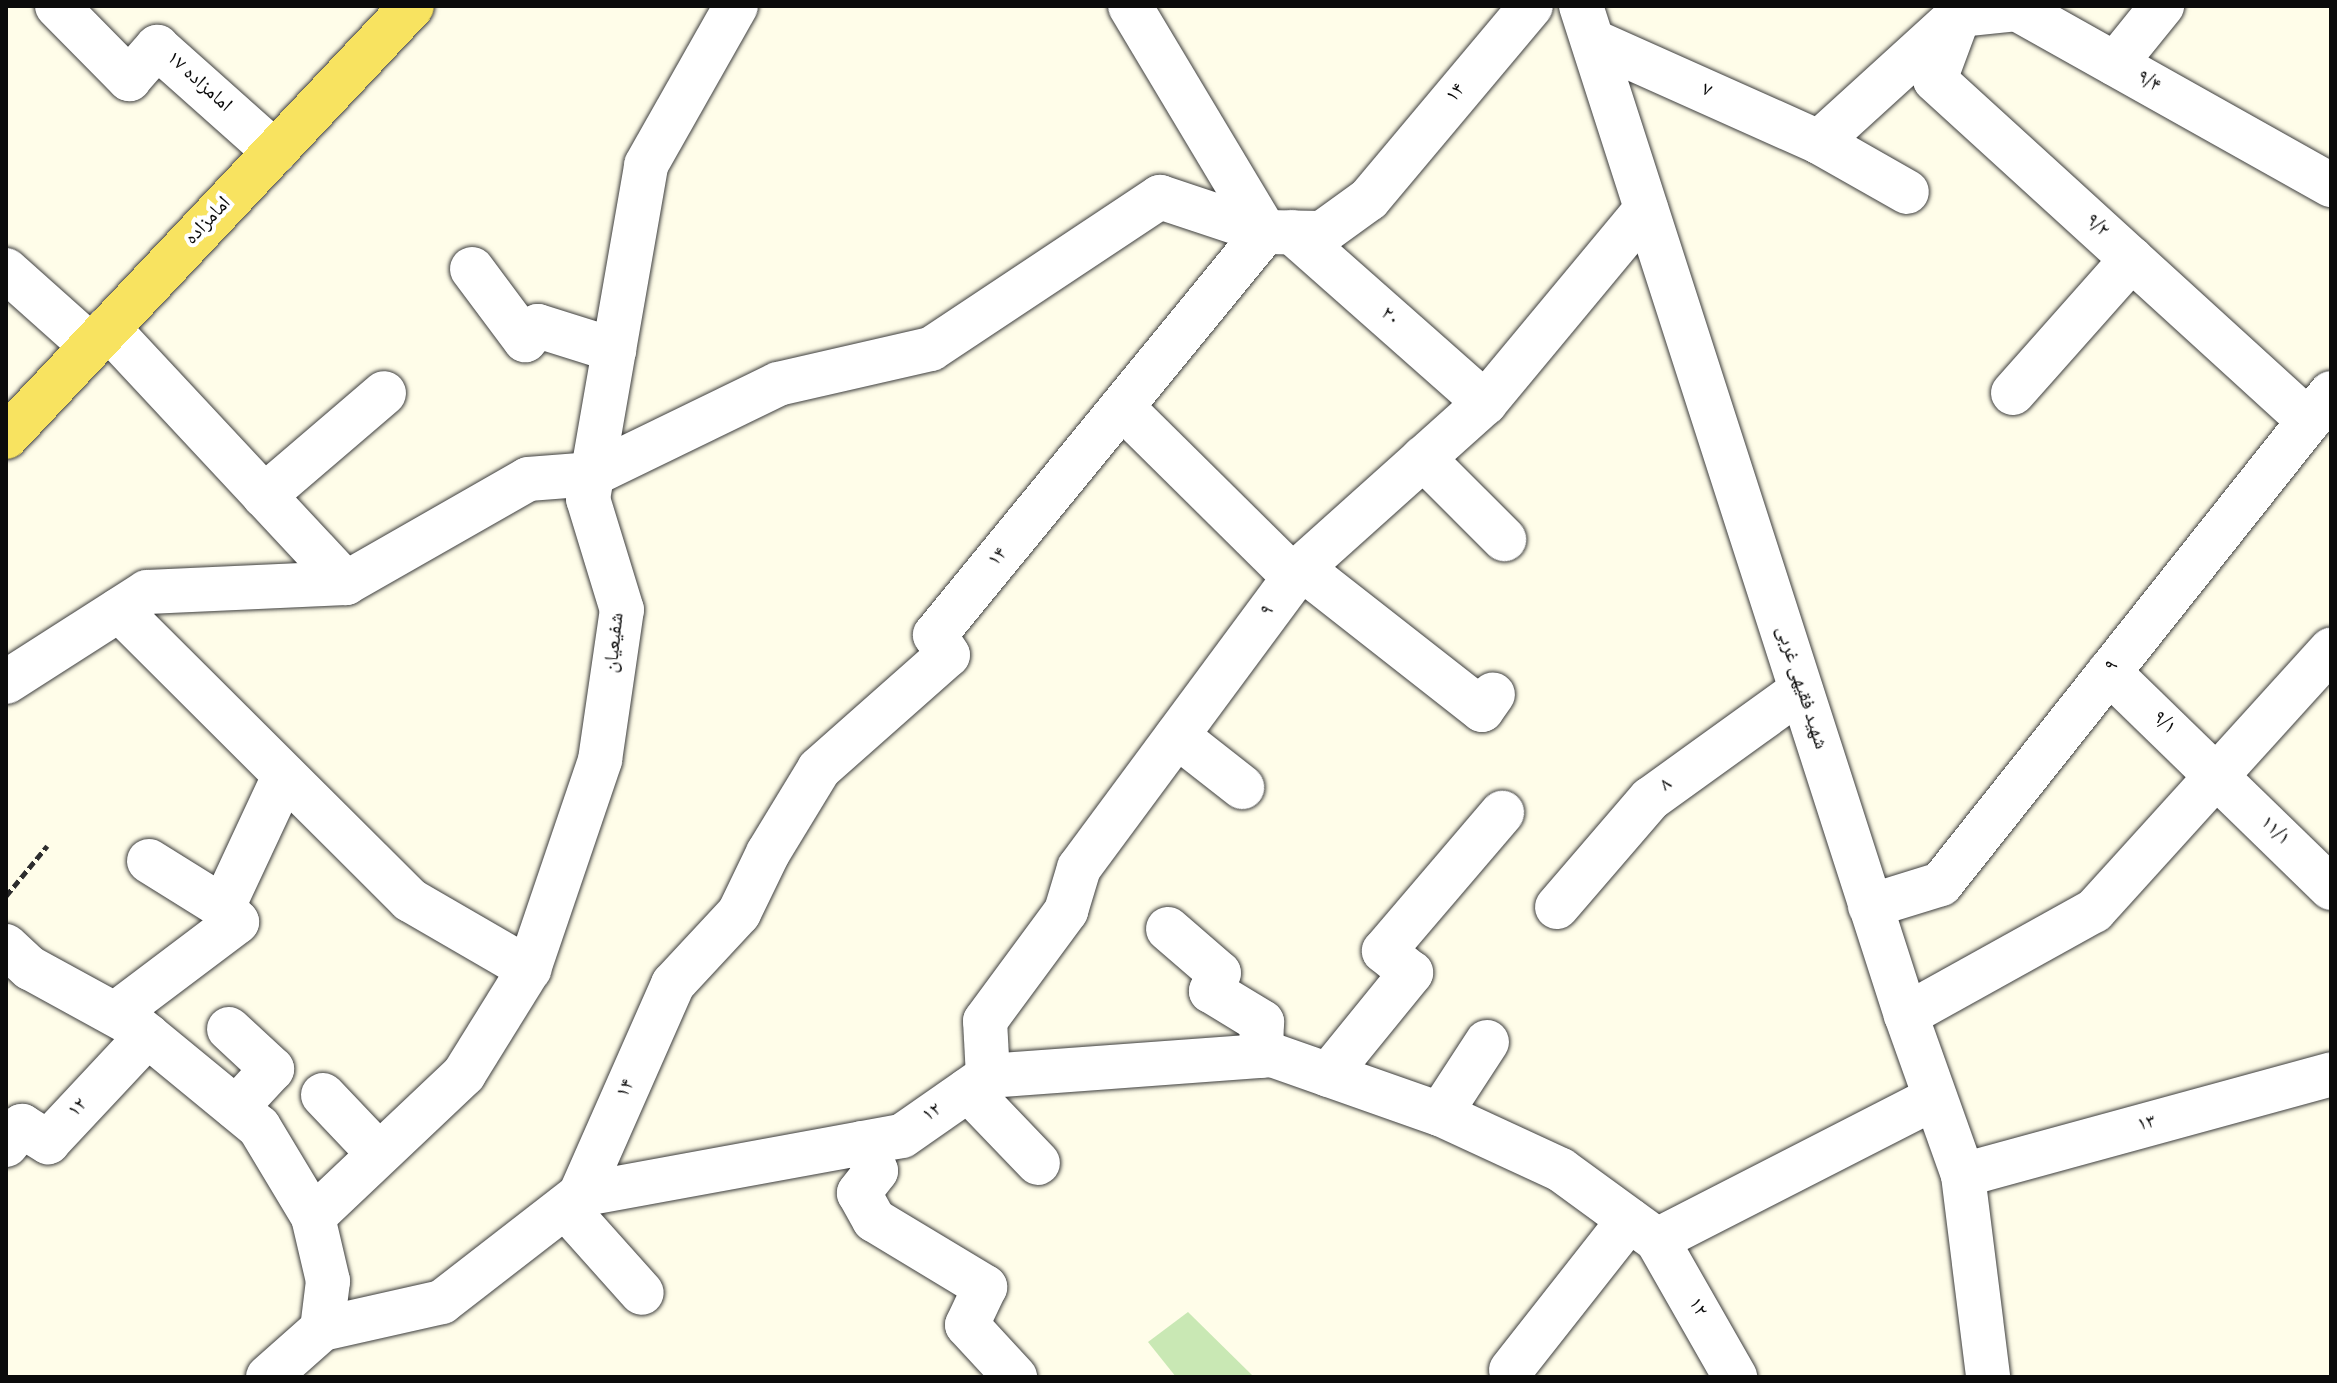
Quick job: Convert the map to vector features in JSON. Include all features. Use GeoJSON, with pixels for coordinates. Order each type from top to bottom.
{"type":"FeatureCollection","features":[{"type":"Feature","properties":{"kind":"main road","name":"امامزاده"},"geometry":{"type":"LineString","coordinates":[[6,437],[412,6]]}},
{"type":"Feature","properties":{"kind":"street","name":"امامزاده ۱۷"},"geometry":{"type":"LineString","coordinates":[[57,6],[129,79],[157,47],[275,152]]}},
{"type":"Feature","properties":{"kind":"street"},"geometry":{"type":"LineString","coordinates":[[1130,6],[1278,232]]}},
{"type":"Feature","properties":{"kind":"street","name":"۱۴"},"geometry":{"type":"LineString","coordinates":[[572,1201],[673,984],[739,913],[768,853],[819,769],[948,655],[935,635],[1122,407],[1278,232],[1322,233],[1369,199],[1531,6]]}},
{"type":"Feature","properties":{"kind":"street"},"geometry":{"type":"LineString","coordinates":[[2115,64],[2162,6]]}},
{"type":"Feature","properties":{"kind":"street","name":"۹/۴"},"geometry":{"type":"LineString","coordinates":[[1954,10],[2018,8],[2331,185]]}},
{"type":"Feature","properties":{"kind":"street"},"geometry":{"type":"LineString","coordinates":[[1819,142],[1954,10]]}},
{"type":"Feature","properties":{"kind":"street","name":"۹/۲"},"geometry":{"type":"LineString","coordinates":[[1954,10],[1935,80],[2132,259],[2320,407]]}},
{"type":"Feature","properties":{"kind":"street","name":"شفیعیان"},"geometry":{"type":"LineString","coordinates":[[313,1217],[464,1074],[529,969],[600,760],[622,610],[588,499],[646,165],[726,11]]}},
{"type":"Feature","properties":{"kind":"street","name":"۷"},"geometry":{"type":"LineString","coordinates":[[1587,23],[1819,142],[1907,192]]}},
{"type":"Feature","properties":{"kind":"street","name":"شهید فقیهی غربی"},"geometry":{"type":"LineString","coordinates":[[1587,23],[1870,906],[1963,1175],[1988,1377]]}},
{"type":"Feature","properties":{"kind":"street"},"geometry":{"type":"LineString","coordinates":[[6,682],[147,592],[346,583],[528,479],[593,474],[778,384],[931,349],[1160,197],[1278,232]]}},
{"type":"Feature","properties":{"kind":"street","name":"۹"},"geometry":{"type":"LineString","coordinates":[[978,1083],[985,1021],[1066,911],[1079,868],[1298,573],[1485,403],[1646,209]]}},
{"type":"Feature","properties":{"kind":"street","name":"۲۰"},"geometry":{"type":"LineString","coordinates":[[1278,232],[1485,403]]}},
{"type":"Feature","properties":{"kind":"street"},"geometry":{"type":"LineString","coordinates":[[2013,393],[2132,259]]}},
{"type":"Feature","properties":{"kind":"street"},"geometry":{"type":"LineString","coordinates":[[472,269],[525,340],[538,326],[614,350]]}},
{"type":"Feature","properties":{"kind":"street"},"geometry":{"type":"LineString","coordinates":[[6,270],[100,337],[264,496],[346,583]]}},
{"type":"Feature","properties":{"kind":"street"},"geometry":{"type":"LineString","coordinates":[[264,496],[384,393]]}},
{"type":"Feature","properties":{"kind":"street"},"geometry":{"type":"LineString","coordinates":[[1122,407],[1298,573],[1482,710],[1493,694]]}},
{"type":"Feature","properties":{"kind":"street","name":"۹"},"geometry":{"type":"LineString","coordinates":[[1870,906],[1941,884],[2320,407]]}},
{"type":"Feature","properties":{"kind":"street"},"geometry":{"type":"LineString","coordinates":[[1423,458],[1504,539]]}},
{"type":"Feature","properties":{"kind":"street"},"geometry":{"type":"LineString","coordinates":[[119,610],[410,900],[529,969]]}},
{"type":"Feature","properties":{"kind":"street"},"geometry":{"type":"LineString","coordinates":[[1906,1015],[2094,911],[2331,650]]}},
{"type":"Feature","properties":{"kind":"street","name":"۹/۱"},"geometry":{"type":"LineString","coordinates":[[2109,672],[2216,776]]}},
{"type":"Feature","properties":{"kind":"street","name":"۸"},"geometry":{"type":"LineString","coordinates":[[1557,907],[1650,799],[1801,690]]}},
{"type":"Feature","properties":{"kind":"street"},"geometry":{"type":"LineString","coordinates":[[1177,736],[1242,787]]}},
{"type":"Feature","properties":{"kind":"street"},"geometry":{"type":"LineString","coordinates":[[223,907],[284,776]]}},
{"type":"Feature","properties":{"kind":"street","name":"۱۱/۱"},"geometry":{"type":"LineString","coordinates":[[2216,776],[2331,888]]}},
{"type":"Feature","properties":{"kind":"street"},"geometry":{"type":"LineString","coordinates":[[1328,1075],[1411,973],[1384,951],[1502,813]]}},
{"type":"Feature","properties":{"kind":"street"},"geometry":{"type":"LineString","coordinates":[[131,1025],[237,922],[223,907],[149,861]]}},
{"type":"Feature","properties":{"kind":"street"},"geometry":{"type":"LineString","coordinates":[[1168,929],[1219,973],[1211,991],[1262,1022],[1261,1056]]}},
{"type":"Feature","properties":{"kind":"street"},"geometry":{"type":"LineString","coordinates":[[11,960],[131,1025],[259,1127],[313,1217],[328,1281],[299,1360]]}},
{"type":"Feature","properties":{"kind":"street","name":"۱۲"},"geometry":{"type":"LineString","coordinates":[[6,1145],[22,1126],[48,1142],[131,1025]]}},
{"type":"Feature","properties":{"kind":"street"},"geometry":{"type":"LineString","coordinates":[[229,1029],[272,1069],[236,1108]]}},
{"type":"Feature","properties":{"kind":"street"},"geometry":{"type":"LineString","coordinates":[[1440,1114],[1487,1042]]}},
{"type":"Feature","properties":{"kind":"street"},"geometry":{"type":"LineString","coordinates":[[978,1083],[1272,1055],[1440,1114],[1561,1170],[1643,1230]]}},
{"type":"Feature","properties":{"kind":"street","name":"۱۳"},"geometry":{"type":"LineString","coordinates":[[1963,1175],[2331,1074]]}},
{"type":"Feature","properties":{"kind":"street"},"geometry":{"type":"LineString","coordinates":[[978,1083],[1038,1163]]}},
{"type":"Feature","properties":{"kind":"street","name":"۱۲"},"geometry":{"type":"LineString","coordinates":[[299,1360],[442,1302],[572,1201],[902,1136],[978,1083]]}},
{"type":"Feature","properties":{"kind":"street"},"geometry":{"type":"LineString","coordinates":[[323,1095],[379,1154]]}},
{"type":"Feature","properties":{"kind":"street"},"geometry":{"type":"LineString","coordinates":[[1511,1370],[1643,1230],[1935,1098]]}},
{"type":"Feature","properties":{"kind":"street"},"geometry":{"type":"LineString","coordinates":[[862,1143],[876,1171],[859,1193],[874,1220],[985,1287],[967,1325],[1015,1377]]}},
{"type":"Feature","properties":{"kind":"street"},"geometry":{"type":"LineString","coordinates":[[572,1201],[642,1293]]}},
{"type":"Feature","properties":{"kind":"street","name":"۱۲"},"geometry":{"type":"LineString","coordinates":[[1643,1230],[1735,1377]]}},
{"type":"Feature","properties":{"kind":"path"},"geometry":{"type":"LineString","coordinates":[[6,896],[47,846]]}},
{"type":"Feature","properties":{"kind":"green space"},"geometry":{"type":"Polygon","coordinates":[[[1188,1312],[1254,1377],[1176,1377],[1148,1342],[1188,1312]]]}}]}
